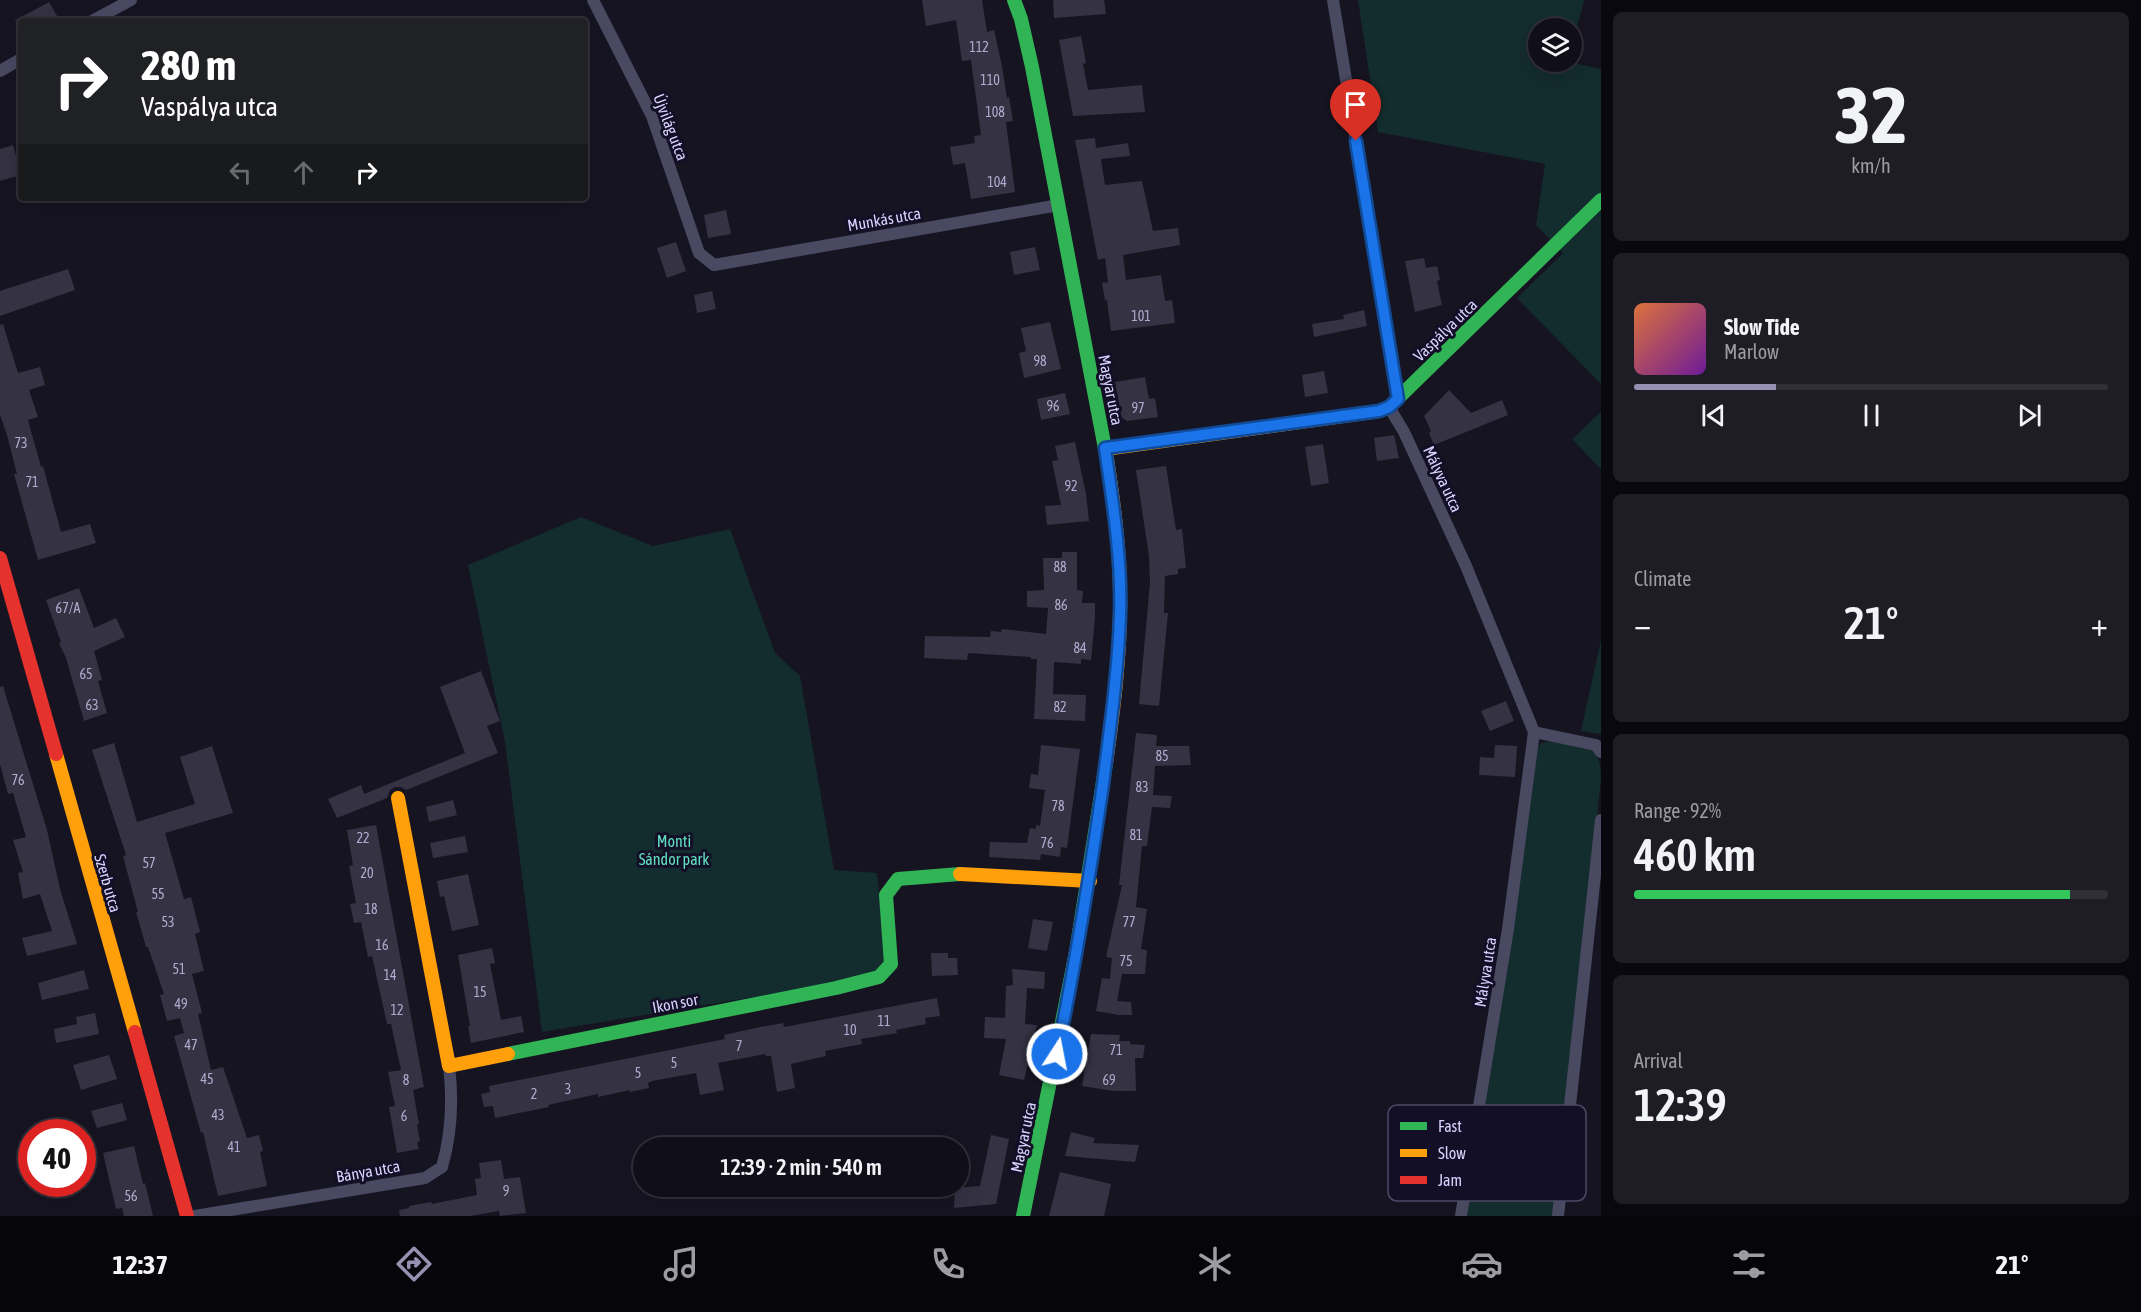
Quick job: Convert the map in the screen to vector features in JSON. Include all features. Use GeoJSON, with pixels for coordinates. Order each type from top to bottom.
{"type":"FeatureCollection","features":[{"type":"Feature","properties":{"kind":"street"},"geometry":{"type":"LineString","coordinates":[[98,18],[131,0]]}},
{"type":"Feature","properties":{"kind":"street","name":"Újvilág utca"},"geometry":{"type":"LineString","coordinates":[[593,0],[652,116],[699,253],[714,265]]}},
{"type":"Feature","properties":{"kind":"street","name":"Magyar utca"},"geometry":{"type":"LineString","coordinates":[[1014,0],[1021,19],[1032,67],[1105,448],[1115,511],[1120,616],[1108,749],[1089,881],[1072,978],[1023,1216]]}},
{"type":"Feature","properties":{"kind":"street"},"geometry":{"type":"LineString","coordinates":[[1105,448],[1379,411],[1394,403],[1333,0]]}},
{"type":"Feature","properties":{"kind":"street"},"geometry":{"type":"LineString","coordinates":[[0,71],[18,61]]}},
{"type":"Feature","properties":{"kind":"street","name":"Vaspálya utca"},"geometry":{"type":"LineString","coordinates":[[1394,403],[1601,200]]}},
{"type":"Feature","properties":{"kind":"street","name":"Munkás utca"},"geometry":{"type":"LineString","coordinates":[[714,265],[1059,205]]}},
{"type":"Feature","properties":{"kind":"street","name":"Mályva utca"},"geometry":{"type":"LineString","coordinates":[[1394,403],[1404,432],[1466,566],[1534,732],[1509,929],[1480,1105]]}},
{"type":"Feature","properties":{"kind":"street","name":"Szerb utca"},"geometry":{"type":"LineString","coordinates":[[0,558],[187,1216]]}},
{"type":"Feature","properties":{"kind":"street"},"geometry":{"type":"LineString","coordinates":[[1534,732],[1596,745],[1601,752]]}},
{"type":"Feature","properties":{"kind":"street"},"geometry":{"type":"LineString","coordinates":[[398,798],[449,1066]]}},
{"type":"Feature","properties":{"kind":"street"},"geometry":{"type":"LineString","coordinates":[[1570,1105],[1601,820]]}},
{"type":"Feature","properties":{"kind":"street","name":"Ikon sor"},"geometry":{"type":"LineString","coordinates":[[449,1066],[879,977],[891,964],[886,895],[898,879],[918,875],[962,873],[1089,881]]}},
{"type":"Feature","properties":{"kind":"street","name":"Bánya utca"},"geometry":{"type":"LineString","coordinates":[[195,1216],[425,1178],[442,1167],[447,1150],[451,1084],[449,1066]]}},
{"type":"Feature","properties":{"kind":"street","name":"Mályva utca"},"geometry":{"type":"LineString","coordinates":[[1461,1216],[1464,1201]]}},
{"type":"Feature","properties":{"kind":"street"},"geometry":{"type":"LineString","coordinates":[[1558,1216],[1560,1201]]}},
{"type":"Feature","properties":{"kind":"green space"},"geometry":{"type":"Polygon","coordinates":[[[1358,0],[1584,0],[1580,18],[1528,18],[1528,72],[1582,72],[1582,65],[1601,69],[1601,384],[1517,298],[1563,253],[1536,225],[1545,164],[1378,132],[1358,0]]]}},
{"type":"Feature","properties":{"kind":"green space"},"geometry":{"type":"Polygon","coordinates":[[[1601,412],[1601,469],[1572,439],[1601,412]]]}},
{"type":"Feature","properties":{"kind":"green space","name":"Monti Sándor park"},"geometry":{"type":"Polygon","coordinates":[[[581,517],[653,546],[730,529],[775,653],[800,676],[834,870],[877,873],[887,958],[878,972],[862,979],[542,1032],[505,742],[468,565],[581,517]]]}},
{"type":"Feature","properties":{"kind":"green space"},"geometry":{"type":"Polygon","coordinates":[[[1601,640],[1601,734],[1581,731],[1601,640]]]}},
{"type":"Feature","properties":{"kind":"green space"},"geometry":{"type":"Polygon","coordinates":[[[1551,741],[1582,744],[1589,747],[1598,757],[1601,780],[1567,1105],[1482,1105],[1535,751],[1541,743],[1551,741]]]}},
{"type":"Feature","properties":{"kind":"green space"},"geometry":{"type":"Polygon","coordinates":[[[1468,1201],[1557,1201],[1555,1216],[1466,1216],[1468,1201]]]}},
{"type":"Feature","properties":{"kind":"building"},"geometry":{"type":"Polygon","coordinates":[[[922,0],[982,0],[987,32],[994,30],[1007,98],[1009,97],[1013,121],[1006,122],[1015,192],[971,199],[965,163],[953,165],[950,147],[975,143],[974,136],[981,135],[971,60],[962,61],[956,20],[926,26],[922,0]]]}},
{"type":"Feature","properties":{"kind":"building"},"geometry":{"type":"Polygon","coordinates":[[[1053,0],[1104,0],[1106,14],[1054,18],[1053,0]]]}},
{"type":"Feature","properties":{"kind":"building"},"geometry":{"type":"Polygon","coordinates":[[[49,2],[58,18],[20,18],[49,2]]]}},
{"type":"Feature","properties":{"kind":"building"},"geometry":{"type":"Polygon","coordinates":[[[1081,36],[1088,90],[1142,85],[1145,112],[1073,116],[1059,40],[1081,36]]]}},
{"type":"Feature","properties":{"kind":"building"},"geometry":{"type":"Polygon","coordinates":[[[1095,138],[1096,148],[1128,143],[1130,156],[1101,159],[1105,185],[1142,181],[1153,231],[1178,228],[1180,245],[1123,255],[1126,280],[1161,275],[1165,301],[1172,300],[1175,323],[1111,331],[1102,283],[1108,282],[1105,258],[1098,260],[1075,140],[1095,138]]]}},
{"type":"Feature","properties":{"kind":"building"},"geometry":{"type":"Polygon","coordinates":[[[13,145],[18,164],[18,176],[0,181],[0,149],[13,145]]]}},
{"type":"Feature","properties":{"kind":"building"},"geometry":{"type":"Polygon","coordinates":[[[726,210],[731,234],[708,238],[704,215],[726,210]]]}},
{"type":"Feature","properties":{"kind":"building"},"geometry":{"type":"Polygon","coordinates":[[[676,242],[686,271],[667,278],[657,248],[676,242]]]}},
{"type":"Feature","properties":{"kind":"building"},"geometry":{"type":"Polygon","coordinates":[[[1035,247],[1040,270],[1014,275],[1010,252],[1035,247]]]}},
{"type":"Feature","properties":{"kind":"building"},"geometry":{"type":"Polygon","coordinates":[[[1424,258],[1426,268],[1437,266],[1440,280],[1437,281],[1442,305],[1415,312],[1405,261],[1424,258]]]}},
{"type":"Feature","properties":{"kind":"building"},"geometry":{"type":"Polygon","coordinates":[[[68,269],[75,290],[0,316],[0,291],[68,269]]]}},
{"type":"Feature","properties":{"kind":"building"},"geometry":{"type":"Polygon","coordinates":[[[712,291],[716,309],[697,313],[694,295],[712,291]]]}},
{"type":"Feature","properties":{"kind":"building"},"geometry":{"type":"Polygon","coordinates":[[[1364,310],[1367,326],[1314,337],[1312,324],[1344,319],[1343,315],[1364,310]]]}},
{"type":"Feature","properties":{"kind":"building"},"geometry":{"type":"Polygon","coordinates":[[[1050,322],[1061,369],[1024,378],[1019,353],[1026,351],[1021,328],[1050,322]]]}},
{"type":"Feature","properties":{"kind":"building"},"geometry":{"type":"Polygon","coordinates":[[[3,324],[18,373],[40,367],[45,385],[29,390],[38,417],[28,420],[61,532],[90,524],[96,543],[38,560],[0,415],[0,325],[3,324]]]}},
{"type":"Feature","properties":{"kind":"building"},"geometry":{"type":"Polygon","coordinates":[[[1324,371],[1328,393],[1305,397],[1302,375],[1324,371]]]}},
{"type":"Feature","properties":{"kind":"building"},"geometry":{"type":"Polygon","coordinates":[[[1145,377],[1149,399],[1155,398],[1158,417],[1127,421],[1121,417],[1115,382],[1145,377]]]}},
{"type":"Feature","properties":{"kind":"building"},"geometry":{"type":"Polygon","coordinates":[[[1449,390],[1471,413],[1502,400],[1508,415],[1434,445],[1424,416],[1449,390]]]}},
{"type":"Feature","properties":{"kind":"building"},"geometry":{"type":"Polygon","coordinates":[[[1065,393],[1070,414],[1041,420],[1037,399],[1065,393]]]}},
{"type":"Feature","properties":{"kind":"building"},"geometry":{"type":"Polygon","coordinates":[[[1394,435],[1399,458],[1377,461],[1374,438],[1394,435]]]}},
{"type":"Feature","properties":{"kind":"building"},"geometry":{"type":"Polygon","coordinates":[[[1075,442],[1089,521],[1047,525],[1045,506],[1061,505],[1052,461],[1058,460],[1055,446],[1075,442]]]}},
{"type":"Feature","properties":{"kind":"building"},"geometry":{"type":"Polygon","coordinates":[[[1323,444],[1329,483],[1311,486],[1305,447],[1323,444]]]}},
{"type":"Feature","properties":{"kind":"building"},"geometry":{"type":"Polygon","coordinates":[[[1166,466],[1176,530],[1182,529],[1186,568],[1178,569],[1178,574],[1165,576],[1164,613],[1168,613],[1159,706],[1139,704],[1150,583],[1149,556],[1136,470],[1166,466]]]}},
{"type":"Feature","properties":{"kind":"building"},"geometry":{"type":"Polygon","coordinates":[[[1062,552],[1077,552],[1077,590],[1083,591],[1082,603],[1095,603],[1095,618],[1091,660],[1081,659],[1081,664],[1054,662],[1053,694],[1086,695],[1085,721],[1034,719],[1037,659],[968,653],[967,660],[924,658],[925,636],[990,637],[991,631],[1001,632],[1002,629],[1046,634],[1048,608],[1027,607],[1027,591],[1044,590],[1043,558],[1062,558],[1062,552]]]}},
{"type":"Feature","properties":{"kind":"building"},"geometry":{"type":"Polygon","coordinates":[[[79,588],[94,628],[116,618],[125,637],[94,651],[102,680],[98,681],[107,713],[84,721],[46,600],[79,588]]]}},
{"type":"Feature","properties":{"kind":"building"},"geometry":{"type":"Polygon","coordinates":[[[481,671],[500,721],[487,726],[498,753],[406,790],[395,787],[390,790],[387,798],[337,818],[328,799],[361,785],[364,794],[465,753],[440,687],[481,671]]]}},
{"type":"Feature","properties":{"kind":"building"},"geometry":{"type":"Polygon","coordinates":[[[3,686],[47,830],[60,889],[77,944],[27,956],[22,938],[52,931],[40,894],[23,899],[18,873],[23,872],[13,840],[26,837],[13,793],[8,794],[0,764],[0,687],[3,686]]]}},
{"type":"Feature","properties":{"kind":"building"},"geometry":{"type":"Polygon","coordinates":[[[1506,701],[1514,721],[1490,731],[1481,711],[1506,701]]]}},
{"type":"Feature","properties":{"kind":"building"},"geometry":{"type":"Polygon","coordinates":[[[1136,733],[1157,735],[1156,746],[1189,746],[1191,765],[1155,766],[1153,795],[1172,796],[1170,808],[1152,807],[1147,846],[1142,846],[1136,907],[1147,909],[1141,949],[1147,950],[1145,974],[1122,974],[1117,1001],[1131,1002],[1132,1015],[1119,1015],[1096,1011],[1102,978],[1110,979],[1112,958],[1106,957],[1122,885],[1119,885],[1136,733]]]}},
{"type":"Feature","properties":{"kind":"building"},"geometry":{"type":"Polygon","coordinates":[[[114,743],[137,822],[195,804],[180,757],[212,746],[233,813],[165,833],[184,899],[191,897],[200,932],[195,934],[204,971],[192,974],[202,1013],[198,1014],[211,1070],[223,1067],[247,1138],[259,1135],[267,1186],[218,1196],[203,1132],[201,1133],[174,1036],[184,1033],[180,1018],[167,1021],[160,995],[164,994],[148,947],[146,947],[136,912],[138,912],[123,856],[126,855],[92,750],[114,743]]]}},
{"type":"Feature","properties":{"kind":"building"},"geometry":{"type":"Polygon","coordinates":[[[1041,745],[1080,749],[1067,848],[1061,847],[1060,857],[1041,854],[1040,860],[989,857],[990,842],[1027,843],[1030,828],[1036,829],[1036,825],[1040,826],[1045,790],[1029,788],[1031,774],[1038,775],[1041,745]]]}},
{"type":"Feature","properties":{"kind":"building"},"geometry":{"type":"Polygon","coordinates":[[[1495,745],[1517,746],[1515,777],[1479,775],[1480,757],[1494,758],[1495,745]]]}},
{"type":"Feature","properties":{"kind":"building"},"geometry":{"type":"Polygon","coordinates":[[[453,800],[457,815],[429,822],[426,807],[453,800]]]}},
{"type":"Feature","properties":{"kind":"building"},"geometry":{"type":"Polygon","coordinates":[[[376,825],[424,1087],[413,1090],[419,1124],[417,1125],[420,1141],[417,1142],[419,1149],[397,1153],[389,1107],[395,1106],[388,1072],[401,1070],[391,1024],[387,1024],[372,956],[368,957],[361,922],[354,923],[350,904],[356,903],[349,866],[353,865],[347,830],[376,825]]]}},
{"type":"Feature","properties":{"kind":"building"},"geometry":{"type":"Polygon","coordinates":[[[465,836],[468,852],[433,858],[430,843],[465,836]]]}},
{"type":"Feature","properties":{"kind":"building"},"geometry":{"type":"Polygon","coordinates":[[[468,874],[479,925],[452,931],[444,896],[440,897],[437,881],[468,874]]]}},
{"type":"Feature","properties":{"kind":"building"},"geometry":{"type":"Polygon","coordinates":[[[1033,919],[1053,922],[1047,951],[1028,948],[1033,919]]]}},
{"type":"Feature","properties":{"kind":"building"},"geometry":{"type":"Polygon","coordinates":[[[492,948],[495,963],[490,964],[501,1020],[521,1016],[524,1032],[471,1043],[458,955],[492,948]]]}},
{"type":"Feature","properties":{"kind":"building"},"geometry":{"type":"Polygon","coordinates":[[[931,953],[948,953],[948,958],[957,958],[958,975],[932,976],[931,953]]]}},
{"type":"Feature","properties":{"kind":"building"},"geometry":{"type":"Polygon","coordinates":[[[1012,969],[1045,972],[1044,989],[1027,988],[1025,1024],[1037,1025],[1024,1080],[999,1075],[1006,1039],[984,1038],[985,1017],[1005,1018],[1006,986],[1013,985],[1012,969]]]}},
{"type":"Feature","properties":{"kind":"building"},"geometry":{"type":"Polygon","coordinates":[[[84,970],[89,989],[42,1000],[38,983],[84,970]]]}},
{"type":"Feature","properties":{"kind":"building"},"geometry":{"type":"Polygon","coordinates":[[[937,998],[940,1016],[925,1018],[926,1024],[896,1030],[897,1033],[861,1039],[862,1044],[825,1051],[826,1056],[791,1064],[795,1088],[777,1092],[771,1056],[765,1054],[718,1063],[724,1090],[700,1095],[696,1073],[652,1081],[648,1083],[649,1088],[598,1097],[598,1094],[495,1118],[493,1106],[484,1107],[481,1094],[490,1092],[489,1086],[725,1039],[724,1035],[760,1027],[783,1023],[784,1027],[937,998]]]}},
{"type":"Feature","properties":{"kind":"building"},"geometry":{"type":"Polygon","coordinates":[[[95,1013],[99,1034],[56,1043],[54,1029],[77,1024],[76,1017],[95,1013]]]}},
{"type":"Feature","properties":{"kind":"building"},"geometry":{"type":"Polygon","coordinates":[[[1091,1034],[1120,1035],[1119,1041],[1145,1045],[1143,1058],[1135,1058],[1136,1091],[1113,1091],[1082,1086],[1091,1034]]]}},
{"type":"Feature","properties":{"kind":"building"},"geometry":{"type":"Polygon","coordinates":[[[109,1055],[117,1079],[81,1090],[73,1065],[109,1055]]]}},
{"type":"Feature","properties":{"kind":"building"},"geometry":{"type":"Polygon","coordinates":[[[122,1103],[127,1120],[97,1128],[96,1119],[94,1119],[91,1111],[122,1103]]]}},
{"type":"Feature","properties":{"kind":"building"},"geometry":{"type":"Polygon","coordinates":[[[1071,1132],[1095,1138],[1093,1143],[1139,1145],[1135,1162],[1065,1156],[1071,1132]]]}},
{"type":"Feature","properties":{"kind":"building"},"geometry":{"type":"Polygon","coordinates":[[[991,1135],[1009,1139],[996,1204],[954,1208],[955,1197],[969,1197],[969,1187],[980,1186],[991,1135]]]}},
{"type":"Feature","properties":{"kind":"building"},"geometry":{"type":"Polygon","coordinates":[[[134,1146],[153,1216],[124,1216],[122,1208],[116,1209],[103,1153],[134,1146]]]}},
{"type":"Feature","properties":{"kind":"building"},"geometry":{"type":"Polygon","coordinates":[[[501,1160],[504,1179],[520,1177],[526,1213],[500,1216],[499,1211],[470,1216],[400,1216],[399,1210],[409,1208],[409,1206],[477,1195],[475,1179],[481,1178],[479,1163],[501,1160]]]}},
{"type":"Feature","properties":{"kind":"building"},"geometry":{"type":"Polygon","coordinates":[[[1060,1172],[1111,1184],[1104,1216],[1049,1216],[1060,1172]]]}},
{"type":"Feature","properties":{"kind":"traffic: fast"},"geometry":{"type":"LineString","coordinates":[[1014,0],[1021,19],[1032,67],[1107,459]]}},
{"type":"Feature","properties":{"kind":"traffic: fast"},"geometry":{"type":"LineString","coordinates":[[1379,411],[1389,407],[1601,200]]}},
{"type":"Feature","properties":{"kind":"traffic: fast"},"geometry":{"type":"LineString","coordinates":[[1023,1216],[1076,952],[1106,763]]}},
{"type":"Feature","properties":{"kind":"traffic: fast"},"geometry":{"type":"LineString","coordinates":[[508,1054],[836,988],[879,977],[891,964],[886,895],[898,879],[960,874]]}},
{"type":"Feature","properties":{"kind":"traffic: slow"},"geometry":{"type":"LineString","coordinates":[[1105,449],[1379,411]]}},
{"type":"Feature","properties":{"kind":"traffic: slow"},"geometry":{"type":"LineString","coordinates":[[1106,763],[1112,721],[1120,614],[1118,543],[1107,459]]}},
{"type":"Feature","properties":{"kind":"traffic: slow"},"geometry":{"type":"LineString","coordinates":[[56,754],[135,1032]]}},
{"type":"Feature","properties":{"kind":"traffic: slow"},"geometry":{"type":"LineString","coordinates":[[398,798],[449,1066],[508,1054]]}},
{"type":"Feature","properties":{"kind":"traffic: slow"},"geometry":{"type":"LineString","coordinates":[[960,874],[1090,881]]}},
{"type":"Feature","properties":{"kind":"traffic: jam"},"geometry":{"type":"LineString","coordinates":[[0,558],[56,754]]}},
{"type":"Feature","properties":{"kind":"traffic: jam"},"geometry":{"type":"LineString","coordinates":[[135,1032],[187,1216]]}},
{"type":"Feature","properties":{"kind":"route"},"geometry":{"type":"LineString","coordinates":[[1057,1054],[1089,881],[1115,682],[1120,616],[1119,563],[1115,511],[1105,448],[1379,411],[1389,407],[1398,399],[1356,141]]}}]}
